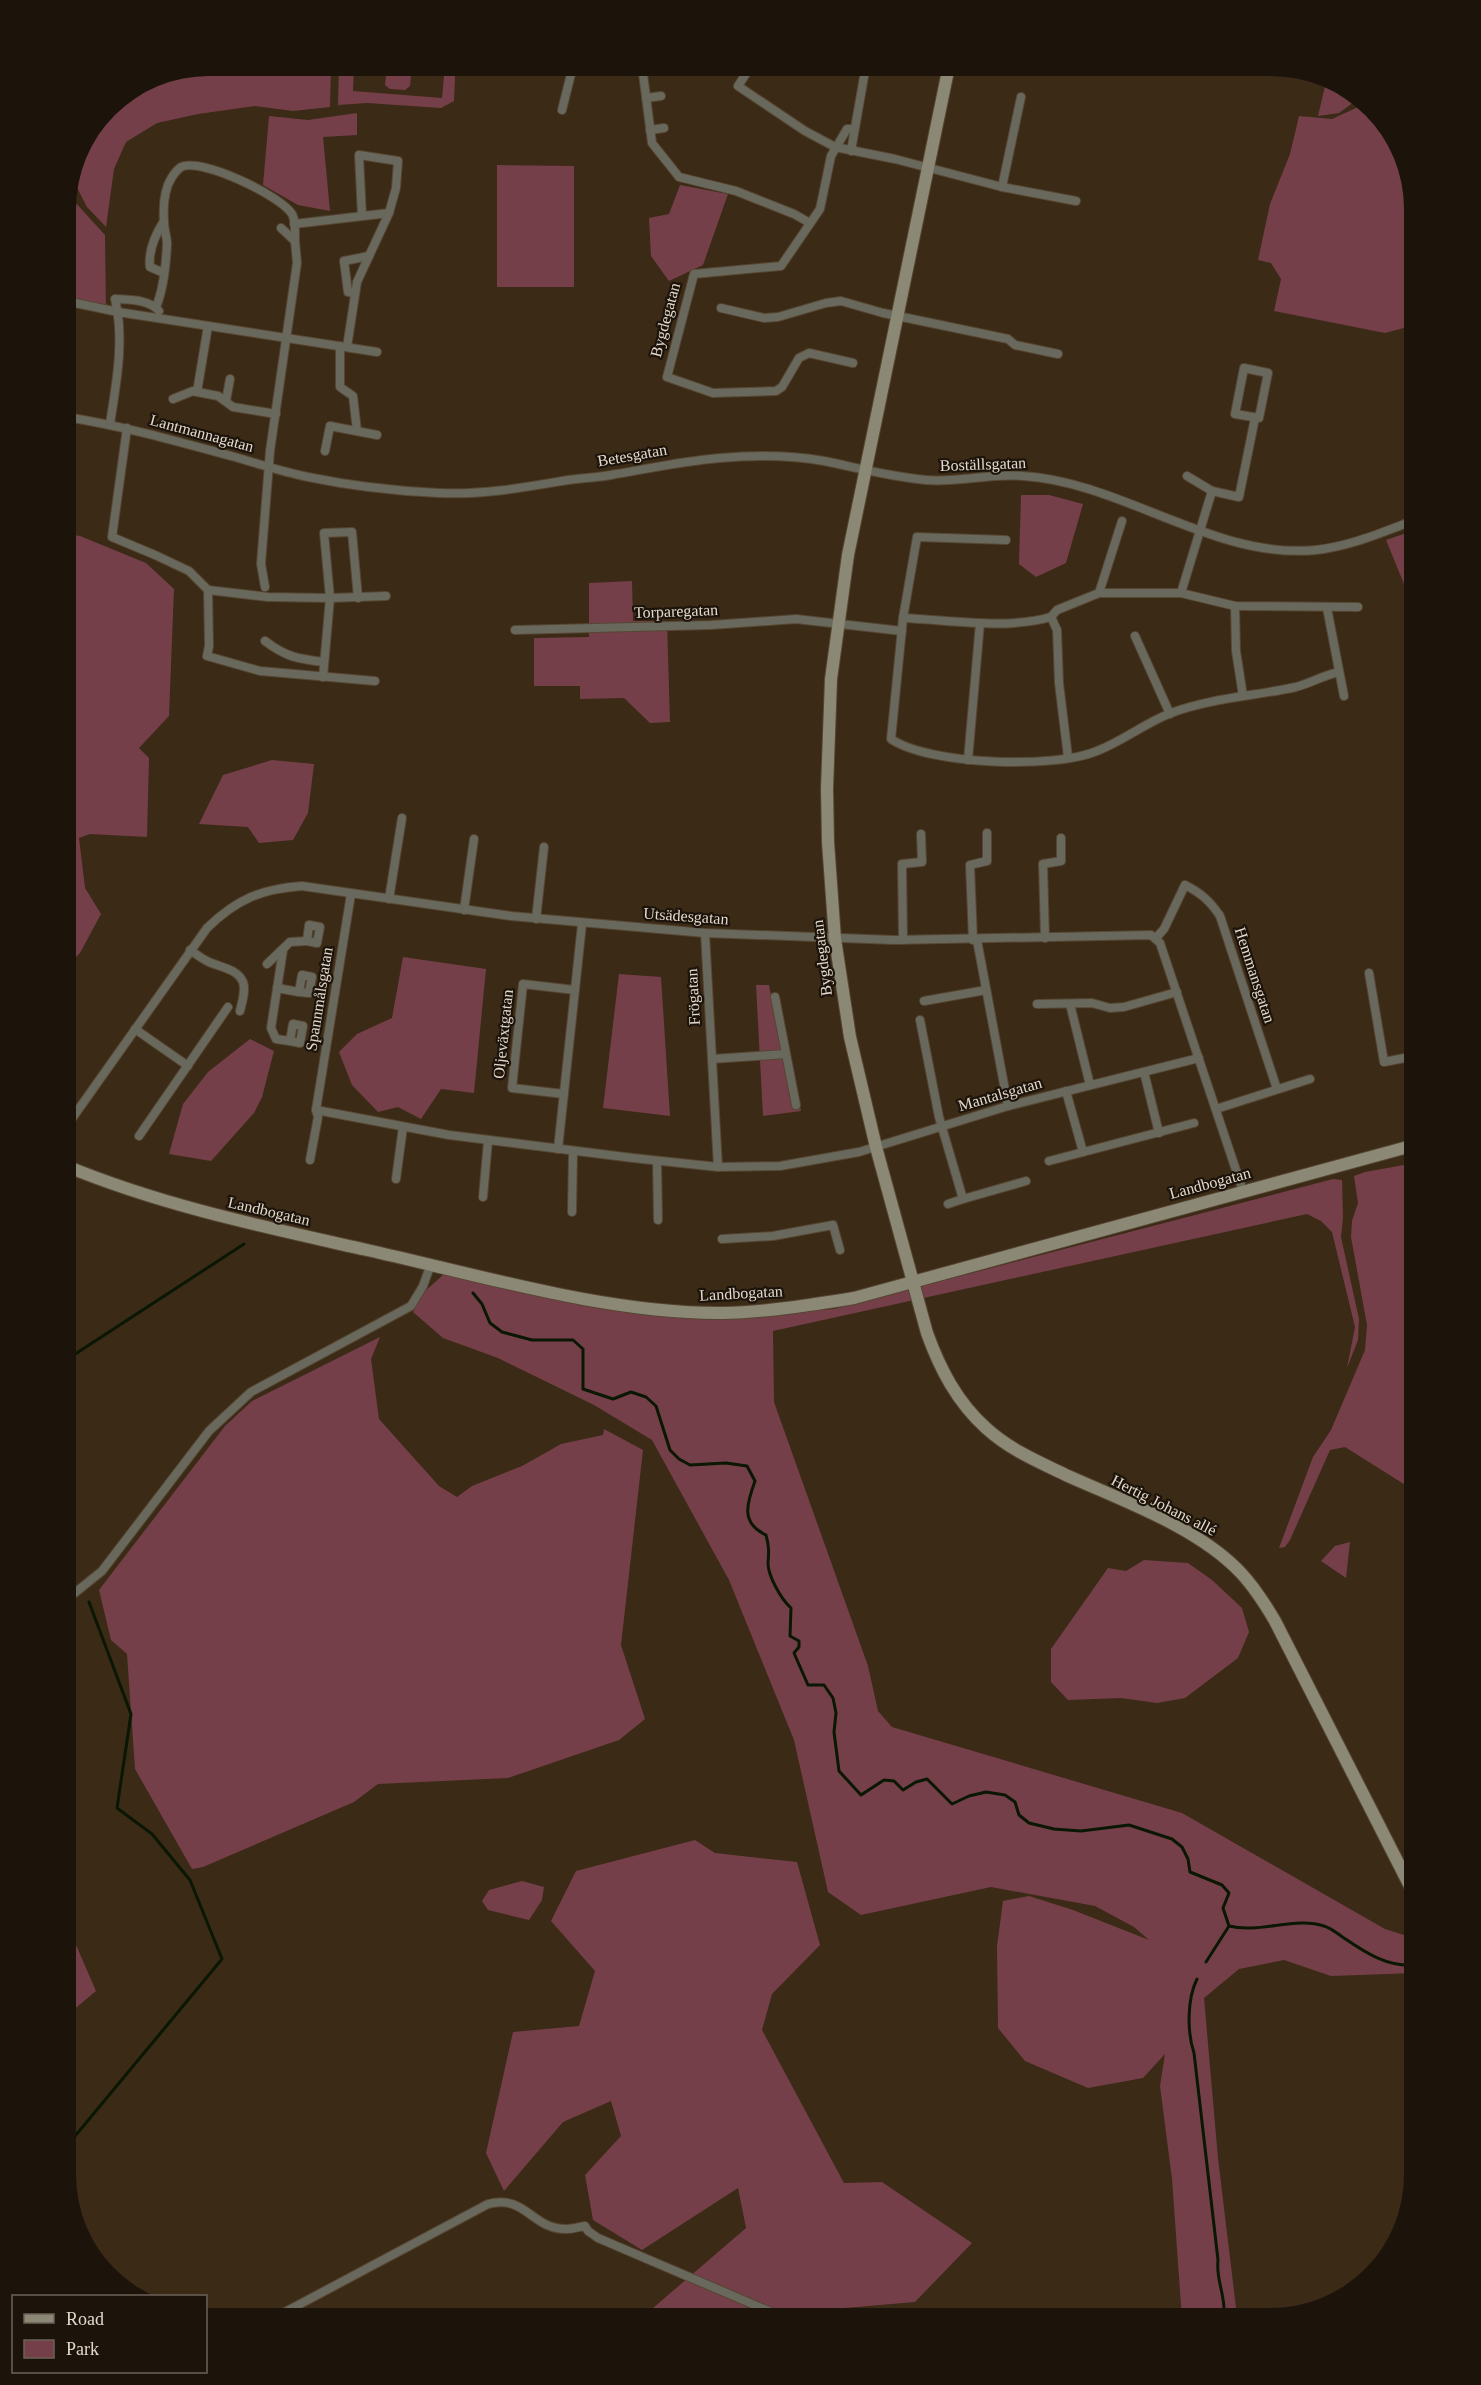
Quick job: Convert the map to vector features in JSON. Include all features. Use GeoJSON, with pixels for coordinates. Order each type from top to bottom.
{"type":"FeatureCollection","features":[{"type":"Feature","properties":{"kind":"street"},"geometry":{"type":"LineString","coordinates":[[562,110],[570,77]]}},
{"type":"Feature","properties":{"kind":"street"},"geometry":{"type":"LineString","coordinates":[[643,77],[652,143],[679,177],[736,191],[794,214],[810,223]]}},
{"type":"Feature","properties":{"kind":"street"},"geometry":{"type":"LineString","coordinates":[[744,77],[738,86],[805,131],[835,147],[895,159],[1002,187],[1076,201]]}},
{"type":"Feature","properties":{"kind":"street"},"geometry":{"type":"LineString","coordinates":[[851,151],[864,77]]}},
{"type":"Feature","properties":{"kind":"street","name":"Bygdegatan"},"geometry":{"type":"LineString","coordinates":[[913,1282],[876,1147],[850,1037],[835,939],[827,789],[831,679],[837,623],[865,470],[899,316],[947,77]]}},
{"type":"Feature","properties":{"kind":"street"},"geometry":{"type":"LineString","coordinates":[[646,98],[661,96]]}},
{"type":"Feature","properties":{"kind":"street"},"geometry":{"type":"LineString","coordinates":[[1002,187],[1021,97]]}},
{"type":"Feature","properties":{"kind":"street"},"geometry":{"type":"LineString","coordinates":[[651,130],[664,128]]}},
{"type":"Feature","properties":{"kind":"street"},"geometry":{"type":"LineString","coordinates":[[835,147],[847,129],[854,129]]}},
{"type":"Feature","properties":{"kind":"street","name":"Bygdegatan"},"geometry":{"type":"LineString","coordinates":[[835,147],[820,209],[781,266],[694,274],[667,377],[713,393],[776,391],[782,387],[799,358],[809,353],[853,363]]}},
{"type":"Feature","properties":{"kind":"street"},"geometry":{"type":"LineString","coordinates":[[357,431],[353,396],[340,387],[343,347],[354,293],[389,213],[396,188],[398,161],[359,155],[362,216]]}},
{"type":"Feature","properties":{"kind":"street"},"geometry":{"type":"LineString","coordinates":[[156,307],[161,295],[167,242],[164,221],[166,189],[173,175],[181,167],[190,166],[219,171],[234,177],[289,209],[294,216],[294,224],[389,213]]}},
{"type":"Feature","properties":{"kind":"street"},"geometry":{"type":"LineString","coordinates":[[164,221],[153,237],[150,262],[150,267],[164,273]]}},
{"type":"Feature","properties":{"kind":"street","name":"Lantmannagatan"},"geometry":{"type":"LineString","coordinates":[[265,587],[261,564],[268,467],[297,263],[294,224]]}},
{"type":"Feature","properties":{"kind":"street"},"geometry":{"type":"LineString","coordinates":[[281,228],[295,241]]}},
{"type":"Feature","properties":{"kind":"street"},"geometry":{"type":"LineString","coordinates":[[354,293],[348,292],[344,261],[369,256]]}},
{"type":"Feature","properties":{"kind":"street"},"geometry":{"type":"LineString","coordinates":[[110,424],[118,380],[118,312],[115,299],[143,301],[156,307],[165,319]]}},
{"type":"Feature","properties":{"kind":"street"},"geometry":{"type":"LineString","coordinates":[[721,308],[764,318],[778,317],[841,301],[1008,339],[1016,345],[1059,354]]}},
{"type":"Feature","properties":{"kind":"street"},"geometry":{"type":"LineString","coordinates":[[77,303],[118,312],[377,352]]}},
{"type":"Feature","properties":{"kind":"street"},"geometry":{"type":"LineString","coordinates":[[197,392],[208,326]]}},
{"type":"Feature","properties":{"kind":"street"},"geometry":{"type":"LineString","coordinates":[[1244,368],[1268,373],[1259,418],[1255,417],[1235,414],[1244,368]]}},
{"type":"Feature","properties":{"kind":"street"},"geometry":{"type":"LineString","coordinates":[[226,401],[230,379]]}},
{"type":"Feature","properties":{"kind":"street","name":"Lantmannagatan"},"geometry":{"type":"LineString","coordinates":[[173,399],[193,391],[218,396],[233,407],[276,414]]}},
{"type":"Feature","properties":{"kind":"street"},"geometry":{"type":"LineString","coordinates":[[1187,476],[1212,491],[1239,497],[1255,417]]}},
{"type":"Feature","properties":{"kind":"street","name":"Lantmannagatan"},"geometry":{"type":"LineString","coordinates":[[77,419],[127,428],[268,467],[341,484],[403,490]]}},
{"type":"Feature","properties":{"kind":"street"},"geometry":{"type":"LineString","coordinates":[[325,452],[330,426],[377,435]]}},
{"type":"Feature","properties":{"kind":"street","name":"Lantmannagatan"},"geometry":{"type":"LineString","coordinates":[[127,428],[112,537],[189,571],[208,590]]}},
{"type":"Feature","properties":{"kind":"street","name":"Betesgatan"},"geometry":{"type":"LineString","coordinates":[[403,490],[480,493],[606,476],[676,462],[724,457],[793,457],[865,470]]}},
{"type":"Feature","properties":{"kind":"street","name":"Boställsgatan"},"geometry":{"type":"LineString","coordinates":[[865,470],[928,480],[1021,475],[1059,481],[1098,491],[1202,530],[1260,548],[1298,551],[1337,546],[1404,524]]}},
{"type":"Feature","properties":{"kind":"street"},"geometry":{"type":"LineString","coordinates":[[1181,593],[1212,491]]}},
{"type":"Feature","properties":{"kind":"street"},"geometry":{"type":"LineString","coordinates":[[1099,593],[1122,521]]}},
{"type":"Feature","properties":{"kind":"street"},"geometry":{"type":"LineString","coordinates":[[323,677],[330,598],[324,533],[352,532],[358,598]]}},
{"type":"Feature","properties":{"kind":"street"},"geometry":{"type":"LineString","coordinates":[[1006,540],[916,537],[903,618],[891,739],[900,745],[939,756],[968,760],[1026,762],[1068,757],[1095,752],[1170,714],[1203,704],[1299,686],[1339,672]]}},
{"type":"Feature","properties":{"kind":"street"},"geometry":{"type":"LineString","coordinates":[[375,681],[260,671],[207,656],[209,646],[208,590],[268,597],[386,596]]}},
{"type":"Feature","properties":{"kind":"street"},"geometry":{"type":"LineString","coordinates":[[903,618],[980,623],[1036,621],[1051,617],[1057,610],[1099,593],[1181,593],[1235,606],[1358,608]]}},
{"type":"Feature","properties":{"kind":"street"},"geometry":{"type":"LineString","coordinates":[[1235,606],[1236,651],[1243,696]]}},
{"type":"Feature","properties":{"kind":"street"},"geometry":{"type":"LineString","coordinates":[[1327,608],[1344,696]]}},
{"type":"Feature","properties":{"kind":"street"},"geometry":{"type":"LineString","coordinates":[[1051,617],[1057,630],[1059,683],[1068,757]]}},
{"type":"Feature","properties":{"kind":"street","name":"Torparegatan"},"geometry":{"type":"LineString","coordinates":[[515,630],[688,626],[796,619],[837,623]]}},
{"type":"Feature","properties":{"kind":"street"},"geometry":{"type":"LineString","coordinates":[[837,623],[902,631]]}},
{"type":"Feature","properties":{"kind":"street"},"geometry":{"type":"LineString","coordinates":[[968,760],[980,623]]}},
{"type":"Feature","properties":{"kind":"street"},"geometry":{"type":"LineString","coordinates":[[1135,636],[1170,714]]}},
{"type":"Feature","properties":{"kind":"street"},"geometry":{"type":"LineString","coordinates":[[265,641],[279,652],[296,659],[324,662]]}},
{"type":"Feature","properties":{"kind":"street"},"geometry":{"type":"LineString","coordinates":[[389,899],[402,818]]}},
{"type":"Feature","properties":{"kind":"street"},"geometry":{"type":"LineString","coordinates":[[987,833],[987,861],[970,865],[975,940],[1008,1106]]}},
{"type":"Feature","properties":{"kind":"street"},"geometry":{"type":"LineString","coordinates":[[903,940],[902,864],[922,862],[921,834]]}},
{"type":"Feature","properties":{"kind":"street"},"geometry":{"type":"LineString","coordinates":[[464,910],[474,838]]}},
{"type":"Feature","properties":{"kind":"street"},"geometry":{"type":"LineString","coordinates":[[1045,938],[1043,864],[1061,861],[1061,838]]}},
{"type":"Feature","properties":{"kind":"street"},"geometry":{"type":"LineString","coordinates":[[536,919],[544,847]]}},
{"type":"Feature","properties":{"kind":"street","name":"Hemmansgatan"},"geometry":{"type":"LineString","coordinates":[[1156,938],[1164,929],[1181,883],[1200,892],[1210,902],[1220,916],[1277,1089]]}},
{"type":"Feature","properties":{"kind":"street","name":"Utsädesgatan"},"geometry":{"type":"LineString","coordinates":[[77,1111],[207,927],[233,905],[274,888],[302,886],[464,910],[582,924],[835,939]]}},
{"type":"Feature","properties":{"kind":"street","name":"Spannmålsgatan"},"geometry":{"type":"LineString","coordinates":[[310,1160],[351,894]]}},
{"type":"Feature","properties":{"kind":"street"},"geometry":{"type":"LineString","coordinates":[[558,1149],[582,924]]}},
{"type":"Feature","properties":{"kind":"street","name":"Frögatan"},"geometry":{"type":"LineString","coordinates":[[705,933],[718,1167]]}},
{"type":"Feature","properties":{"kind":"street"},"geometry":{"type":"LineString","coordinates":[[835,939],[975,940],[1145,934],[1156,938],[1160,942],[1244,1191]]}},
{"type":"Feature","properties":{"kind":"street"},"geometry":{"type":"LineString","coordinates":[[267,964],[290,942],[307,942]]}},
{"type":"Feature","properties":{"kind":"street"},"geometry":{"type":"LineString","coordinates":[[190,950],[238,975],[243,982],[244,991],[240,1011]]}},
{"type":"Feature","properties":{"kind":"street"},"geometry":{"type":"LineString","coordinates":[[283,950],[272,1016],[272,1033],[276,1039],[290,1041]]}},
{"type":"Feature","properties":{"kind":"street"},"geometry":{"type":"LineString","coordinates":[[1369,973],[1380,1063],[1404,1058]]}},
{"type":"Feature","properties":{"kind":"street","name":"Oljeväxtgatan"},"geometry":{"type":"LineString","coordinates":[[564,1094],[512,1088],[513,1076],[524,984],[575,990]]}},
{"type":"Feature","properties":{"kind":"street"},"geometry":{"type":"LineString","coordinates":[[277,988],[299,992]]}},
{"type":"Feature","properties":{"kind":"street"},"geometry":{"type":"LineString","coordinates":[[924,1001],[986,990]]}},
{"type":"Feature","properties":{"kind":"street"},"geometry":{"type":"LineString","coordinates":[[1037,1004],[1092,1003],[1110,1008],[1124,1007],[1177,992]]}},
{"type":"Feature","properties":{"kind":"street"},"geometry":{"type":"LineString","coordinates":[[774,997],[796,1105]]}},
{"type":"Feature","properties":{"kind":"street"},"geometry":{"type":"LineString","coordinates":[[1070,1004],[1090,1085]]}},
{"type":"Feature","properties":{"kind":"street"},"geometry":{"type":"LineString","coordinates":[[139,1136],[228,1007]]}},
{"type":"Feature","properties":{"kind":"street","name":"Mantalsgatan"},"geometry":{"type":"LineString","coordinates":[[920,1020],[941,1126],[963,1199]]}},
{"type":"Feature","properties":{"kind":"street"},"geometry":{"type":"LineString","coordinates":[[135,1029],[188,1066]]}},
{"type":"Feature","properties":{"kind":"street"},"geometry":{"type":"LineString","coordinates":[[712,1059],[786,1054]]}},
{"type":"Feature","properties":{"kind":"street","name":"Mantalsgatan"},"geometry":{"type":"LineString","coordinates":[[876,1147],[1008,1106],[1199,1058]]}},
{"type":"Feature","properties":{"kind":"street"},"geometry":{"type":"LineString","coordinates":[[1143,1072],[1159,1132]]}},
{"type":"Feature","properties":{"kind":"street"},"geometry":{"type":"LineString","coordinates":[[1216,1109],[1310,1078]]}},
{"type":"Feature","properties":{"kind":"street","name":"Mantalsgatan"},"geometry":{"type":"LineString","coordinates":[[1066,1091],[1083,1152]]}},
{"type":"Feature","properties":{"kind":"street"},"geometry":{"type":"LineString","coordinates":[[316,1110],[403,1128],[488,1141],[718,1167],[780,1166],[876,1147]]}},
{"type":"Feature","properties":{"kind":"street"},"geometry":{"type":"LineString","coordinates":[[1049,1161],[1194,1123]]}},
{"type":"Feature","properties":{"kind":"street"},"geometry":{"type":"LineString","coordinates":[[396,1179],[403,1128]]}},
{"type":"Feature","properties":{"kind":"street"},"geometry":{"type":"LineString","coordinates":[[483,1197],[488,1141]]}},
{"type":"Feature","properties":{"kind":"street","name":"Landbogatan"},"geometry":{"type":"LineString","coordinates":[[77,1171],[106,1183],[175,1205],[585,1299],[688,1312],[724,1313],[854,1298],[1404,1148]]}},
{"type":"Feature","properties":{"kind":"street"},"geometry":{"type":"LineString","coordinates":[[572,1212],[573,1150]]}},
{"type":"Feature","properties":{"kind":"street"},"geometry":{"type":"LineString","coordinates":[[657,1161],[658,1220]]}},
{"type":"Feature","properties":{"kind":"street"},"geometry":{"type":"LineString","coordinates":[[948,1204],[1026,1181]]}},
{"type":"Feature","properties":{"kind":"street"},"geometry":{"type":"LineString","coordinates":[[722,1239],[773,1236],[833,1225],[840,1250]]}},
{"type":"Feature","properties":{"kind":"street"},"geometry":{"type":"LineString","coordinates":[[77,1591],[102,1571],[209,1431],[251,1392],[411,1306],[423,1286],[431,1264]]}},
{"type":"Feature","properties":{"kind":"street","name":"Hertig Johans allé"},"geometry":{"type":"LineString","coordinates":[[913,1282],[937,1360],[967,1409],[986,1428],[1028,1458],[1200,1539],[1241,1572],[1260,1595],[1404,1875]]}},
{"type":"Feature","properties":{"kind":"street"},"geometry":{"type":"LineString","coordinates":[[293,2308],[488,2204],[504,2201],[517,2205],[544,2224],[569,2230],[585,2226],[598,2238],[762,2308]]}},
{"type":"Feature","properties":{"kind":"green space"},"geometry":{"type":"Polygon","coordinates":[[[201,77],[331,77],[330,107],[293,111],[255,106],[198,114],[157,123],[126,142],[114,169],[106,227],[87,207],[78,190],[90,151],[115,115],[151,90],[175,81],[201,77]]]}},
{"type":"Feature","properties":{"kind":"green space"},"geometry":{"type":"Polygon","coordinates":[[[339,77],[354,77],[353,91],[442,98],[444,77],[455,77],[454,101],[441,108],[367,103],[338,105],[339,77]]]}},
{"type":"Feature","properties":{"kind":"green space"},"geometry":{"type":"Polygon","coordinates":[[[386,77],[411,77],[410,86],[405,90],[390,89],[385,85],[386,77]]]}},
{"type":"Feature","properties":{"kind":"green space"},"geometry":{"type":"Polygon","coordinates":[[[1325,88],[1352,104],[1339,113],[1318,116],[1325,88]]]}},
{"type":"Feature","properties":{"kind":"green space"},"geometry":{"type":"Polygon","coordinates":[[[1357,108],[1359,109],[1382,136],[1391,151],[1400,175],[1404,209],[1404,328],[1385,333],[1274,311],[1281,279],[1271,263],[1258,260],[1270,204],[1290,154],[1299,116],[1332,119],[1357,108]]]}},
{"type":"Feature","properties":{"kind":"green space"},"geometry":{"type":"Polygon","coordinates":[[[357,113],[357,135],[323,137],[330,211],[298,205],[263,185],[269,116],[308,120],[357,113]]]}},
{"type":"Feature","properties":{"kind":"green space"},"geometry":{"type":"Polygon","coordinates":[[[497,165],[574,166],[574,287],[497,287],[497,165]]]}},
{"type":"Feature","properties":{"kind":"green space"},"geometry":{"type":"Polygon","coordinates":[[[680,185],[728,194],[703,265],[669,281],[651,256],[649,218],[669,214],[680,185]]]}},
{"type":"Feature","properties":{"kind":"green space"},"geometry":{"type":"Polygon","coordinates":[[[77,204],[105,235],[106,312],[77,305],[77,204]]]}},
{"type":"Feature","properties":{"kind":"green space"},"geometry":{"type":"Polygon","coordinates":[[[1021,495],[1049,495],[1083,504],[1066,563],[1036,577],[1019,564],[1021,495]]]}},
{"type":"Feature","properties":{"kind":"green space"},"geometry":{"type":"Polygon","coordinates":[[[1404,534],[1404,584],[1386,540],[1404,534]]]}},
{"type":"Feature","properties":{"kind":"green space"},"geometry":{"type":"Polygon","coordinates":[[[77,536],[146,563],[174,589],[169,716],[139,748],[149,758],[147,837],[90,834],[79,838],[85,888],[101,914],[77,956],[77,536]]]}},
{"type":"Feature","properties":{"kind":"green space"},"geometry":{"type":"Polygon","coordinates":[[[632,581],[633,621],[667,621],[670,722],[650,723],[624,698],[580,699],[580,686],[534,686],[534,638],[589,637],[589,583],[632,581]]]}},
{"type":"Feature","properties":{"kind":"green space"},"geometry":{"type":"Polygon","coordinates":[[[272,760],[314,764],[308,813],[293,840],[259,843],[248,827],[199,824],[223,775],[272,760]]]}},
{"type":"Feature","properties":{"kind":"green space"},"geometry":{"type":"Polygon","coordinates":[[[403,957],[486,969],[474,1093],[441,1089],[421,1119],[398,1107],[378,1112],[352,1085],[339,1052],[357,1034],[392,1018],[403,957]]]}},
{"type":"Feature","properties":{"kind":"green space"},"geometry":{"type":"Polygon","coordinates":[[[619,974],[661,977],[670,1116],[603,1108],[619,974]]]}},
{"type":"Feature","properties":{"kind":"green space"},"geometry":{"type":"Polygon","coordinates":[[[756,985],[769,985],[793,1108],[800,1107],[801,1111],[763,1116],[756,985]]]}},
{"type":"Feature","properties":{"kind":"green space"},"geometry":{"type":"Polygon","coordinates":[[[250,1039],[274,1051],[262,1097],[254,1113],[211,1161],[169,1154],[183,1104],[208,1072],[250,1039]]]}},
{"type":"Feature","properties":{"kind":"green space"},"geometry":{"type":"Polygon","coordinates":[[[1404,1165],[1404,1484],[1345,1447],[1330,1450],[1290,1540],[1285,1547],[1279,1548],[1313,1457],[1331,1430],[1365,1350],[1367,1325],[1351,1237],[1352,1221],[1358,1203],[1354,1176],[1404,1165]]]}},
{"type":"Feature","properties":{"kind":"green space"},"geometry":{"type":"Polygon","coordinates":[[[1333,1179],[1342,1180],[1341,1237],[1359,1319],[1358,1340],[1347,1368],[1355,1327],[1332,1232],[1321,1221],[1307,1214],[773,1331],[774,1402],[868,1666],[878,1711],[892,1727],[1182,1813],[1385,1929],[1404,1935],[1404,1973],[1331,1976],[1284,1960],[1239,1969],[1204,1998],[1218,2158],[1236,2308],[1181,2308],[1172,2179],[1160,2086],[1165,2054],[1143,2078],[1088,2088],[1025,2061],[998,2028],[997,1946],[1003,1901],[1029,1896],[1073,1910],[1149,1940],[1134,1927],[1095,1906],[991,1887],[861,1915],[828,1892],[794,1740],[729,1580],[652,1440],[594,1405],[498,1358],[443,1338],[413,1312],[423,1293],[444,1274],[567,1301],[744,1315],[834,1309],[1333,1179]]]}},
{"type":"Feature","properties":{"kind":"green space"},"geometry":{"type":"Polygon","coordinates":[[[380,1337],[371,1359],[379,1419],[439,1486],[457,1497],[472,1486],[522,1466],[561,1444],[603,1435],[604,1429],[643,1450],[621,1645],[645,1719],[619,1740],[508,1778],[378,1784],[354,1802],[203,1867],[192,1869],[135,1769],[127,1654],[111,1640],[99,1590],[225,1426],[252,1401],[380,1337]]]}},
{"type":"Feature","properties":{"kind":"green space"},"geometry":{"type":"Polygon","coordinates":[[[1350,1542],[1346,1578],[1321,1561],[1335,1546],[1350,1542]]]}},
{"type":"Feature","properties":{"kind":"green space"},"geometry":{"type":"Polygon","coordinates":[[[1144,1560],[1188,1563],[1212,1580],[1242,1608],[1249,1632],[1238,1658],[1185,1698],[1157,1703],[1121,1698],[1068,1700],[1051,1682],[1051,1649],[1108,1568],[1126,1571],[1144,1560]]]}},
{"type":"Feature","properties":{"kind":"green space"},"geometry":{"type":"Polygon","coordinates":[[[695,1840],[715,1853],[797,1862],[820,1945],[772,1994],[762,2030],[844,2183],[882,2182],[972,2243],[915,2302],[845,2308],[653,2308],[746,2228],[738,2188],[642,2250],[593,2220],[585,2175],[621,2136],[611,2101],[563,2122],[504,2191],[486,2153],[513,2032],[579,2026],[595,1971],[551,1921],[576,1871],[695,1840]]]}},
{"type":"Feature","properties":{"kind":"green space"},"geometry":{"type":"Polygon","coordinates":[[[522,1881],[544,1887],[542,1900],[529,1920],[488,1910],[482,1901],[489,1890],[522,1881]]]}},
{"type":"Feature","properties":{"kind":"green space"},"geometry":{"type":"Polygon","coordinates":[[[77,1947],[96,1991],[77,2007],[77,1947]]]}},
{"type":"Feature","properties":{"kind":"waterway"},"geometry":{"type":"LineString","coordinates":[[77,1353],[244,1244]]}},
{"type":"Feature","properties":{"kind":"waterway"},"geometry":{"type":"LineString","coordinates":[[473,1293],[482,1304],[490,1323],[502,1332],[532,1340],[573,1340],[583,1349],[583,1389],[613,1399],[631,1392],[646,1397],[656,1406],[670,1450],[679,1459],[690,1465],[726,1463],[747,1466],[755,1481],[748,1505],[749,1518],[752,1525],[766,1535],[770,1574],[779,1593],[791,1608],[790,1636],[799,1641],[799,1647],[794,1653],[808,1685],[824,1685],[833,1698],[839,1771],[861,1795],[884,1780],[894,1781],[903,1790],[916,1782],[927,1779],[952,1804],[969,1796],[986,1792],[1005,1795],[1015,1802],[1019,1815],[1029,1823],[1054,1829],[1081,1831],[1129,1825],[1172,1839],[1182,1847],[1188,1859],[1190,1872],[1222,1885],[1229,1893],[1223,1908],[1229,1926],[1253,1928],[1313,1923],[1329,1928],[1377,1958],[1404,1965]]}},
{"type":"Feature","properties":{"kind":"waterway"},"geometry":{"type":"LineString","coordinates":[[77,2134],[222,1959],[190,1880],[152,1834],[117,1808],[131,1714],[89,1602]]}},
{"type":"Feature","properties":{"kind":"waterway"},"geometry":{"type":"LineString","coordinates":[[1206,1962],[1229,1926]]}},
{"type":"Feature","properties":{"kind":"waterway"},"geometry":{"type":"LineString","coordinates":[[1197,1979],[1191,1996],[1189,2026],[1224,2308]]}}]}
